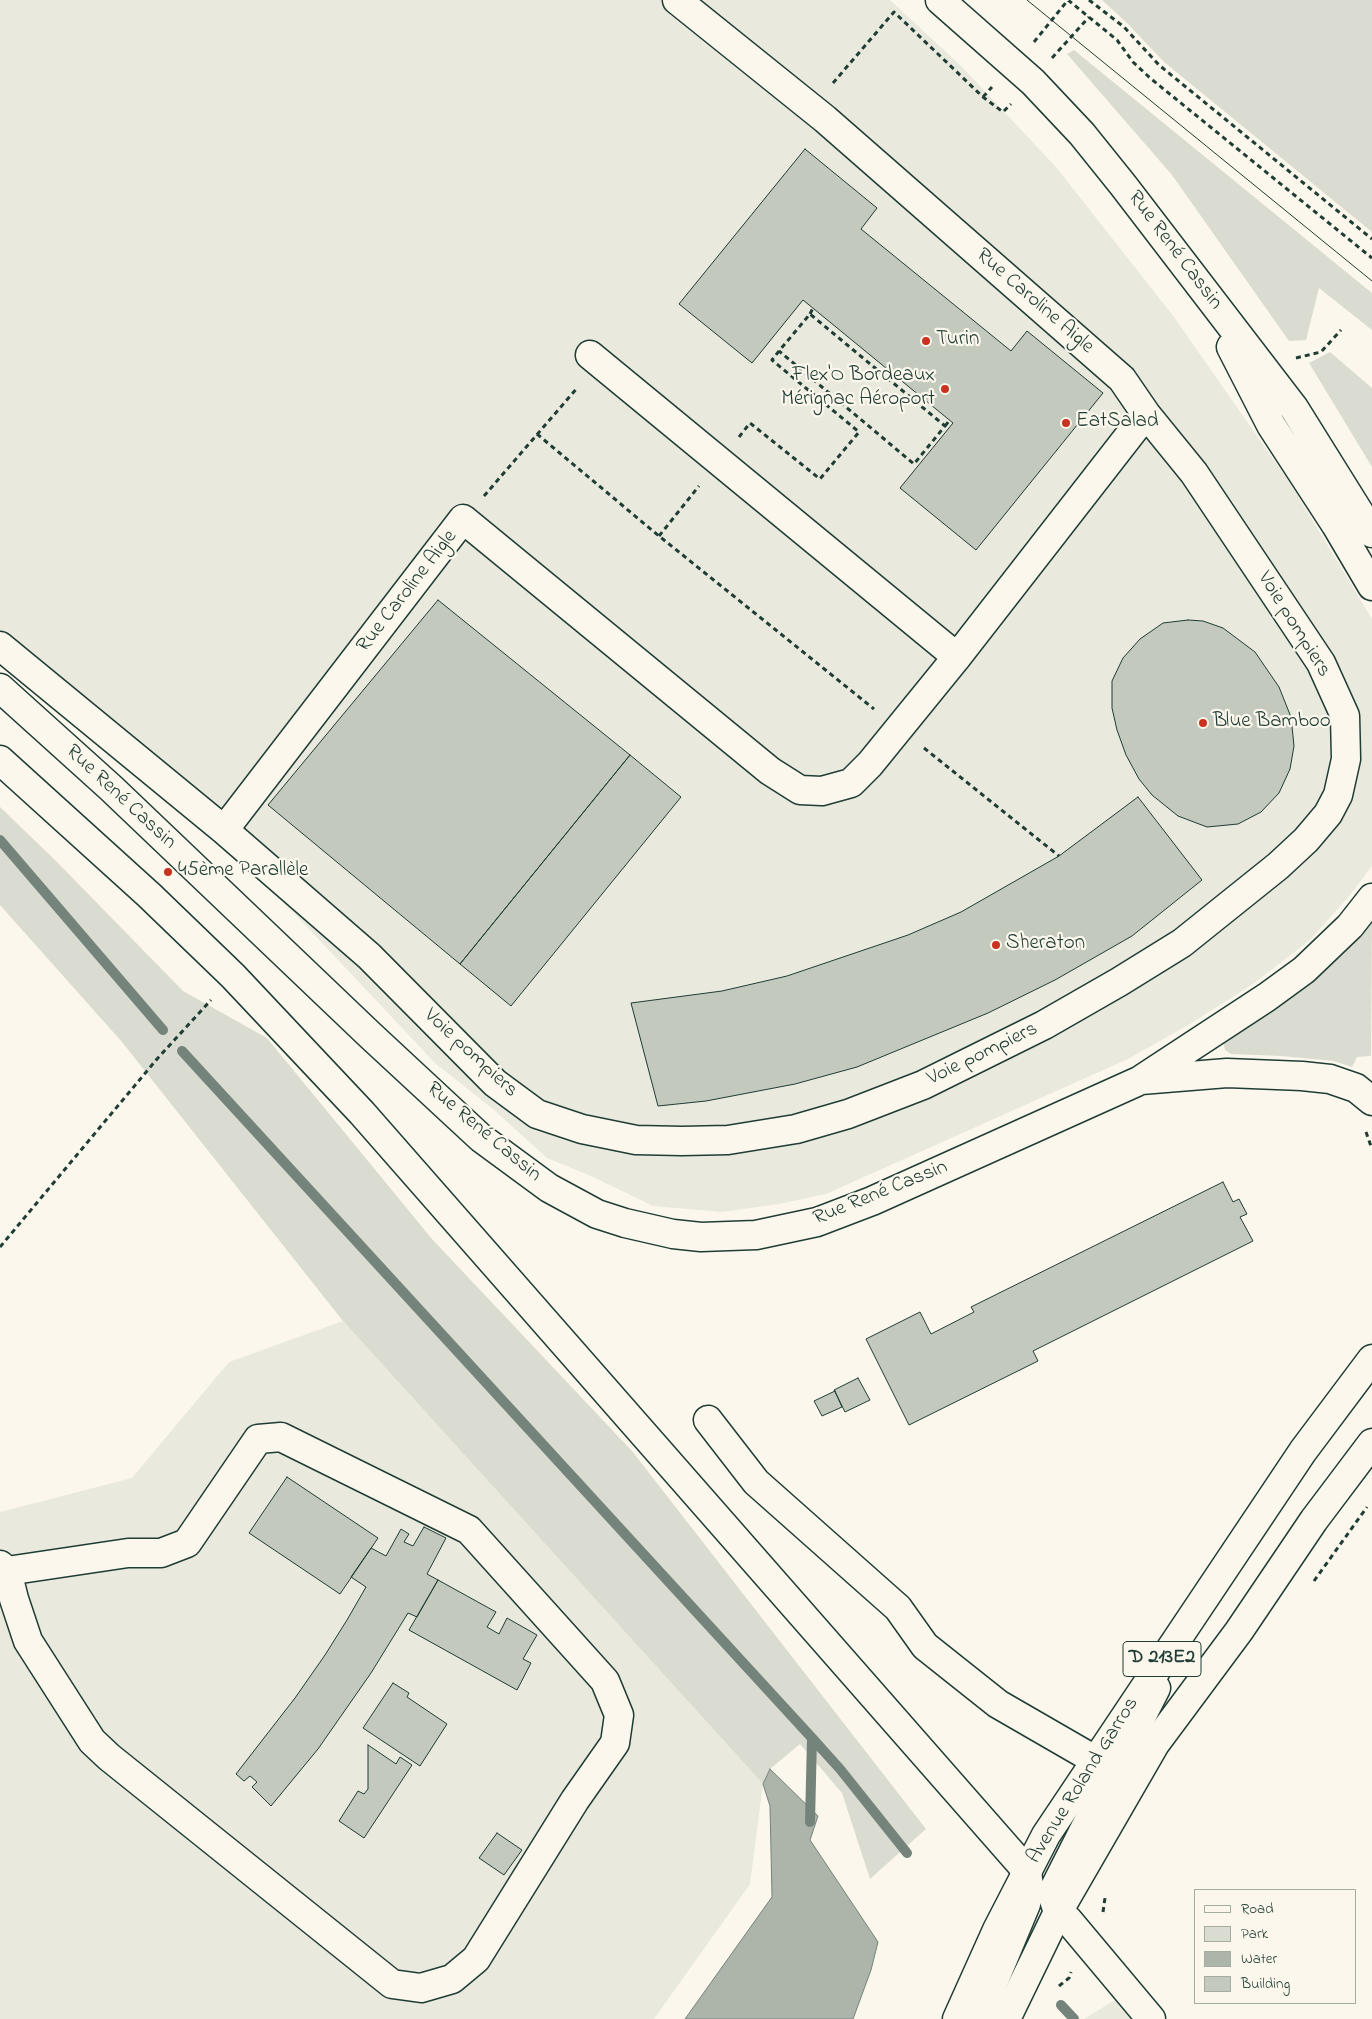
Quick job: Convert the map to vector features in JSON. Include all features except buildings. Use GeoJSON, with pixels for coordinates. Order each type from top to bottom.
{"type":"FeatureCollection","features":[{"type":"Feature","properties":{"kind":"street","name":"Rue Caroline Aigle"},"geometry":{"type":"LineString","coordinates":[[224,830],[463,519],[762,765],[800,790],[822,791],[851,783],[870,764],[957,657],[1146,414],[1122,379],[812,108],[677,0]]}},
{"type":"Feature","properties":{"kind":"street","name":"Rue René Cassin"},"geometry":{"type":"LineString","coordinates":[[940,0],[1033,82],[1082,134],[1294,408],[1372,533]]}},
{"type":"Feature","properties":{"kind":"street"},"geometry":{"type":"LineString","coordinates":[[1199,286],[1272,425],[1336,525],[1372,586]]}},
{"type":"Feature","properties":{"kind":"street"},"geometry":{"type":"LineString","coordinates":[[594,359],[957,657]]}},
{"type":"Feature","properties":{"kind":"street","name":"Voie pompiers"},"geometry":{"type":"LineString","coordinates":[[224,830],[368,956],[495,1083],[537,1114],[582,1129],[636,1140],[728,1140],[796,1129],[840,1116],[923,1084],[1044,1025],[1182,943],[1278,866],[1306,840],[1328,814],[1338,795],[1346,759],[1345,716],[1321,663],[1194,473],[1146,414]]}},
{"type":"Feature","properties":{"kind":"street"},"geometry":{"type":"LineString","coordinates":[[0,646],[224,830]]}},
{"type":"Feature","properties":{"kind":"street","name":"Rue René Cassin"},"geometry":{"type":"LineString","coordinates":[[0,688],[111,788],[481,1138],[549,1188],[597,1214],[648,1229],[701,1238],[756,1235],[817,1222],[854,1209],[1141,1080],[1227,1073],[1302,1076],[1330,1079],[1356,1088],[1372,1102]]}},
{"type":"Feature","properties":{"kind":"street"},"geometry":{"type":"LineString","coordinates":[[0,760],[149,895],[232,976],[362,1113],[1027,1871],[1029,1887],[1026,1904],[978,2019]]}},
{"type":"Feature","properties":{"kind":"street"},"geometry":{"type":"LineString","coordinates":[[1141,1080],[1267,997],[1304,970],[1350,926],[1372,898]]}},
{"type":"Feature","properties":{"kind":"street","name":"Avenue Roland Garros"},"geometry":{"type":"LineString","coordinates":[[957,2019],[997,1930],[1046,1835],[1303,1451],[1372,1359]]}},
{"type":"Feature","properties":{"kind":"street"},"geometry":{"type":"LineString","coordinates":[[708,1420],[756,1482],[898,1608],[925,1646],[998,1704],[1095,1760]]}},
{"type":"Feature","properties":{"kind":"street"},"geometry":{"type":"LineString","coordinates":[[280,1437],[469,1530],[605,1681],[619,1715],[615,1743],[576,1800],[476,1959],[452,1979],[421,1988],[392,1984],[109,1757],[92,1741],[28,1641],[4,1568],[128,1552],[161,1553],[187,1543],[258,1439],[280,1437]]}},
{"type":"Feature","properties":{"kind":"street","name":"Avenue Roland Garros"},"geometry":{"type":"LineString","coordinates":[[1006,2019],[1058,1912],[1155,1744],[1239,1631],[1308,1528],[1372,1443]]}},
{"type":"Feature","properties":{"kind":"street"},"geometry":{"type":"LineString","coordinates":[[1151,2019],[1068,1920],[1058,1912],[1054,1900],[1055,1887],[1124,1750],[1209,1589]]}},
{"type":"Feature","properties":{"kind":"path"},"geometry":{"type":"LineString","coordinates":[[1042,34],[1068,0],[1117,40],[1133,62],[1150,78],[1372,258]]}},
{"type":"Feature","properties":{"kind":"path"},"geometry":{"type":"LineString","coordinates":[[1091,0],[1124,27],[1159,64],[1372,239]]}},
{"type":"Feature","properties":{"kind":"path"},"geometry":{"type":"LineString","coordinates":[[812,108],[894,12],[983,97]]}},
{"type":"Feature","properties":{"kind":"path"},"geometry":{"type":"LineString","coordinates":[[659,536],[750,423],[820,479],[859,432],[772,360],[813,308]]}},
{"type":"Feature","properties":{"kind":"path"},"geometry":{"type":"LineString","coordinates":[[810,314],[945,426]]}},
{"type":"Feature","properties":{"kind":"path"},"geometry":{"type":"LineString","coordinates":[[1293,358],[1321,352],[1341,330]]}},
{"type":"Feature","properties":{"kind":"path"},"geometry":{"type":"LineString","coordinates":[[779,351],[914,464],[950,421]]}},
{"type":"Feature","properties":{"kind":"path"},"geometry":{"type":"LineString","coordinates":[[463,519],[538,434],[594,359]]}},
{"type":"Feature","properties":{"kind":"path"},"geometry":{"type":"LineString","coordinates":[[538,434],[659,536],[1059,856]]}},
{"type":"Feature","properties":{"kind":"path"},"geometry":{"type":"LineString","coordinates":[[0,1247],[157,1059],[232,976]]}},
{"type":"Feature","properties":{"kind":"path"},"geometry":{"type":"LineString","coordinates":[[1314,1582],[1372,1500]]}},
{"type":"Feature","properties":{"kind":"path"},"geometry":{"type":"LineString","coordinates":[[1055,1990],[1069,1978],[1086,1942],[1102,1917],[1107,1889]]}},
{"type":"Feature","properties":{"kind":"shaded area"},"geometry":{"type":"Polygon","coordinates":[[[0,0],[890,0],[961,66],[1056,167],[1174,317],[1292,486],[1372,619],[1372,866],[1350,895],[1310,940],[1253,984],[1190,1024],[1128,1059],[826,1194],[779,1204],[722,1212],[653,1206],[591,1176],[547,1158],[494,1110],[435,1063],[292,911],[218,840],[0,660],[0,0]]]}},
{"type":"Feature","properties":{"kind":"shaded area"},"geometry":{"type":"Polygon","coordinates":[[[343,1321],[763,1784],[750,1884],[654,2019],[0,2019],[0,1512],[132,1478],[229,1362],[343,1321]]]}},
{"type":"Feature","properties":{"kind":"shaded area"},"geometry":{"type":"Polygon","coordinates":[[[1128,1992],[1153,2019],[1084,2019],[1128,1992]]]}},
{"type":"Feature","properties":{"kind":"green space"},"geometry":{"type":"Polygon","coordinates":[[[1102,0],[1372,0],[1372,232],[1164,62],[1102,0]]]}},
{"type":"Feature","properties":{"kind":"green space"},"geometry":{"type":"Polygon","coordinates":[[[1074,50],[1372,293],[1372,330],[1319,288],[1306,340],[1289,341],[1172,175],[1067,54],[1074,50]]]}},
{"type":"Feature","properties":{"kind":"green space"},"geometry":{"type":"Polygon","coordinates":[[[1330,352],[1372,388],[1372,467],[1309,363],[1330,352]]]}},
{"type":"Feature","properties":{"kind":"green space"},"geometry":{"type":"Polygon","coordinates":[[[0,807],[55,860],[183,991],[267,1038],[432,1239],[632,1451],[926,1829],[870,1879],[842,1793],[800,1744],[770,1769],[763,1784],[343,1321],[122,1042],[0,905],[0,807]]]}},
{"type":"Feature","properties":{"kind":"green space"},"geometry":{"type":"Polygon","coordinates":[[[1372,918],[1371,1056],[1357,1057],[1352,1067],[1334,1061],[1231,1054],[1225,1050],[1223,1041],[1372,918]]]}},
{"type":"Feature","properties":{"kind":"water"},"geometry":{"type":"Polygon","coordinates":[[[770,1769],[818,1816],[810,1840],[878,1942],[871,1970],[853,2019],[685,2019],[772,1897],[770,1806],[763,1784],[770,1769]]]}},
{"type":"Feature","properties":{"kind":"waterway"},"geometry":{"type":"LineString","coordinates":[[0,840],[163,1030]]}},
{"type":"Feature","properties":{"kind":"waterway"},"geometry":{"type":"LineString","coordinates":[[182,1051],[812,1738],[840,1769],[907,1853]]}},
{"type":"Feature","properties":{"kind":"waterway"},"geometry":{"type":"LineString","coordinates":[[810,1822],[812,1738]]}},
{"type":"Feature","properties":{"kind":"waterway"},"geometry":{"type":"LineString","coordinates":[[1061,2005],[1074,2019]]}},
{"type":"Feature","properties":{"kind":"tram line"},"geometry":{"type":"LineString","coordinates":[[1027,0],[1372,281]]}},
{"type":"Feature","properties":{"kind":"place","name":"Turin"},"geometry":{"type":"Point","coordinates":[926,341]}},
{"type":"Feature","properties":{"kind":"place","name":"Flex'O Bordeaux Mérignac Aéroport"},"geometry":{"type":"Point","coordinates":[945,389]}},
{"type":"Feature","properties":{"kind":"place","name":"EatSalad"},"geometry":{"type":"Point","coordinates":[1066,423]}},
{"type":"Feature","properties":{"kind":"place","name":"Blue Bamboo"},"geometry":{"type":"Point","coordinates":[1203,723]}},
{"type":"Feature","properties":{"kind":"place","name":"45ème Parallèle"},"geometry":{"type":"Point","coordinates":[168,872]}},
{"type":"Feature","properties":{"kind":"place","name":"Sheraton"},"geometry":{"type":"Point","coordinates":[996,945]}}]}
